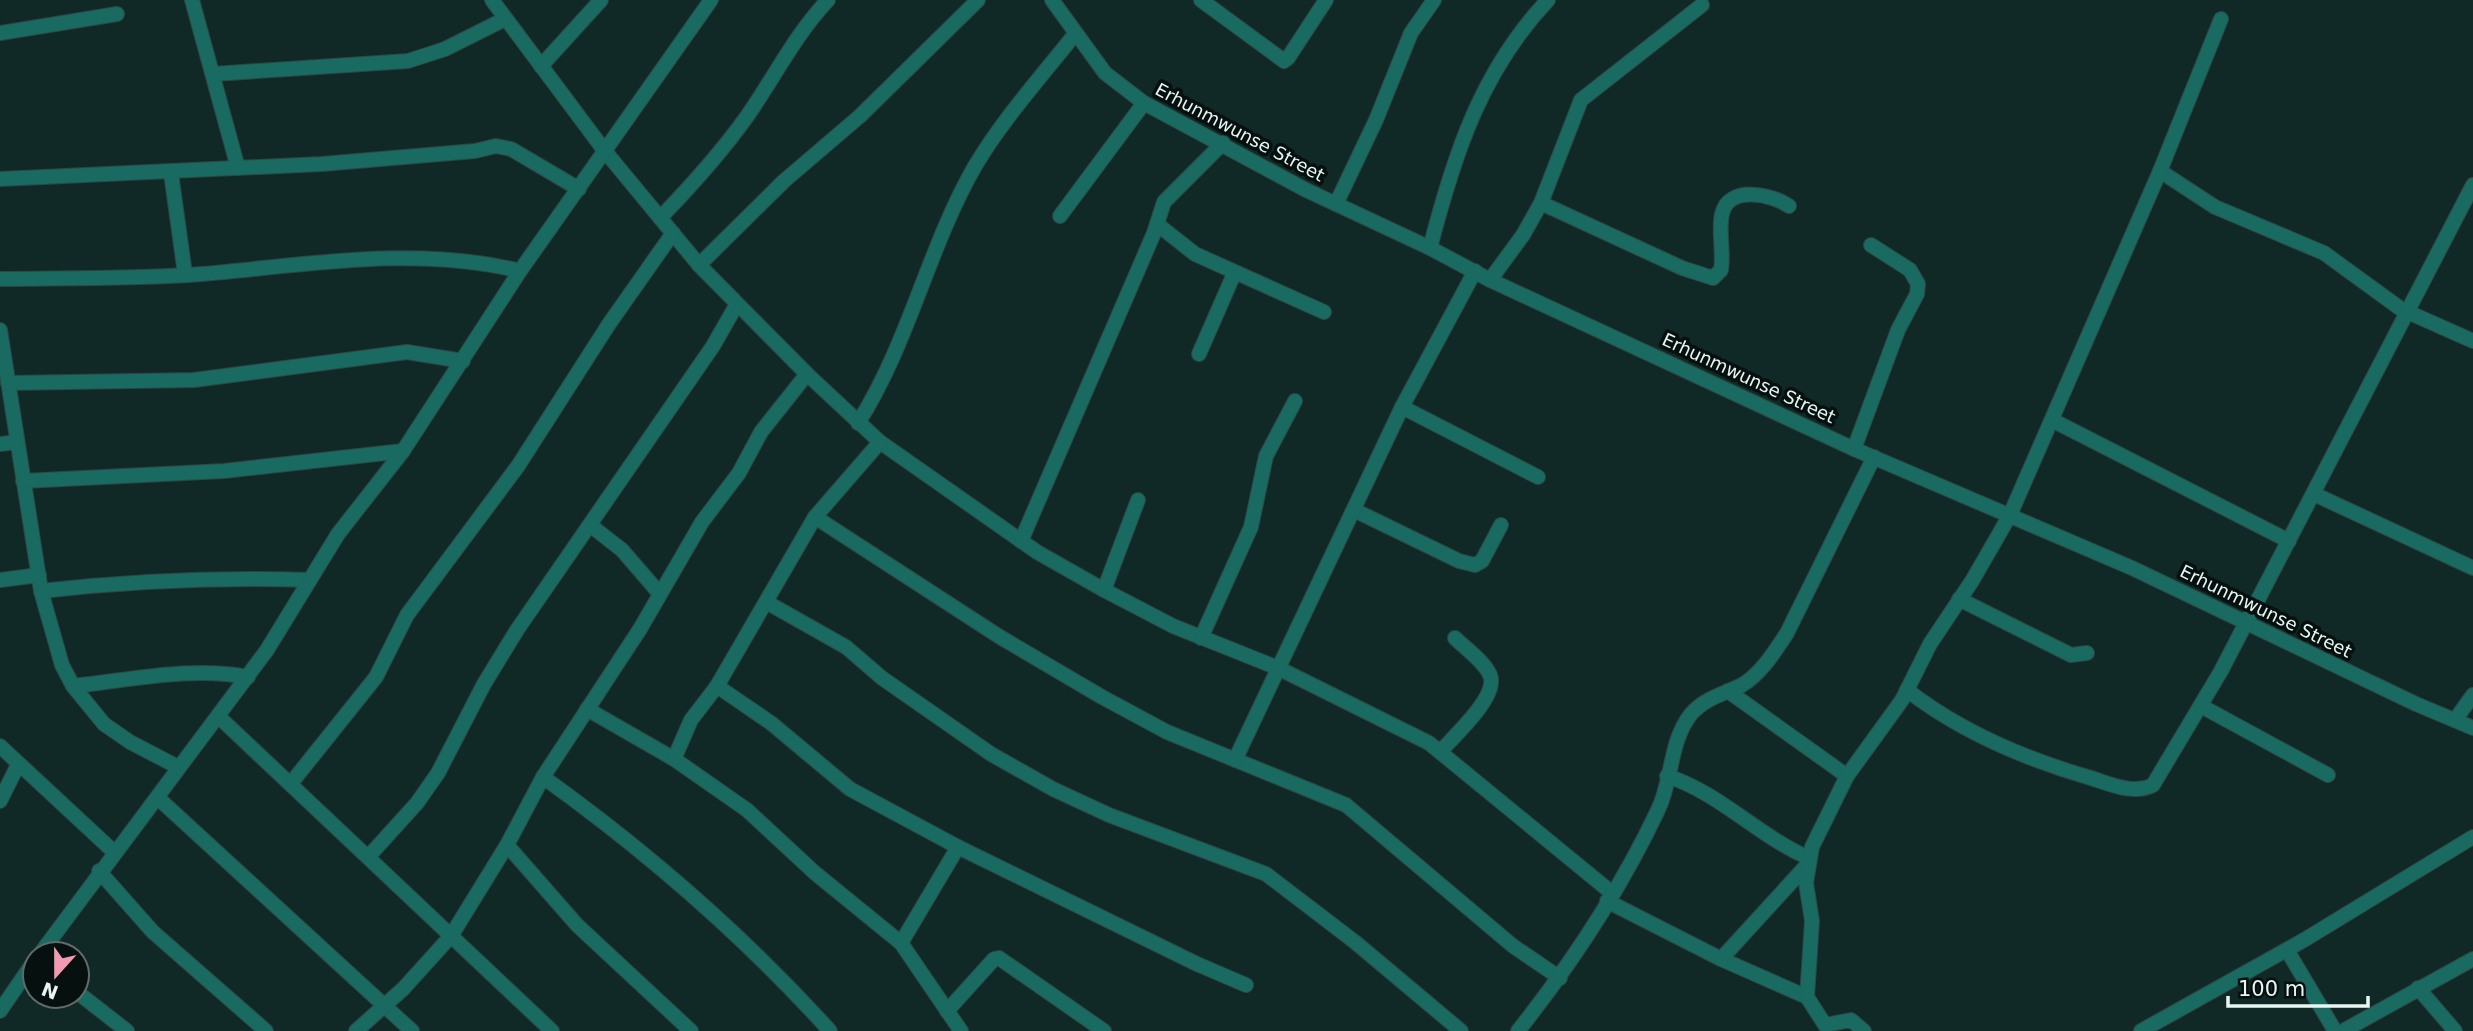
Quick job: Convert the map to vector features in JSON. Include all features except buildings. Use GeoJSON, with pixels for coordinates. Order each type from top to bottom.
{"type":"FeatureCollection","features":[{"type":"Feature","properties":{"kind":"street"},"geometry":{"type":"LineString","coordinates":[[192,0],[238,168]]}},
{"type":"Feature","properties":{"kind":"street"},"geometry":{"type":"LineString","coordinates":[[492,0],[604,150],[699,265],[807,374],[880,442],[1021,541],[1104,590],[1201,638],[1278,668],[1393,723],[1440,751],[1609,897],[1721,959],[1807,997],[1825,1025],[1851,1020],[1864,1031]]}},
{"type":"Feature","properties":{"kind":"street"},"geometry":{"type":"LineString","coordinates":[[541,66],[601,0]]}},
{"type":"Feature","properties":{"kind":"street"},"geometry":{"type":"LineString","coordinates":[[50,940],[99,871],[248,677],[338,534],[403,452],[520,271],[711,0]]}},
{"type":"Feature","properties":{"kind":"street"},"geometry":{"type":"LineString","coordinates":[[660,218],[708,169],[749,114],[795,40],[828,0]]}},
{"type":"Feature","properties":{"kind":"street"},"geometry":{"type":"LineString","coordinates":[[699,265],[784,181],[860,116],[978,0]]}},
{"type":"Feature","properties":{"kind":"street","name":"Erhunmwunse Street"},"geometry":{"type":"LineString","coordinates":[[1052,0],[1105,73],[1144,103],[1336,204],[1430,248],[1490,280],[1854,449],[2010,514],[2246,621],[2416,704],[2473,728]]}},
{"type":"Feature","properties":{"kind":"street"},"geometry":{"type":"LineString","coordinates":[[1201,0],[1284,61],[1326,0]]}},
{"type":"Feature","properties":{"kind":"street"},"geometry":{"type":"LineString","coordinates":[[1336,204],[1376,120],[1411,33],[1434,0]]}},
{"type":"Feature","properties":{"kind":"street"},"geometry":{"type":"LineString","coordinates":[[1430,248],[1455,162],[1484,87],[1531,18],[1548,0]]}},
{"type":"Feature","properties":{"kind":"street"},"geometry":{"type":"LineString","coordinates":[[1490,280],[1523,235],[1541,203],[1573,114],[1581,100],[1702,5]]}},
{"type":"Feature","properties":{"kind":"street"},"geometry":{"type":"LineString","coordinates":[[0,33],[117,14]]}},
{"type":"Feature","properties":{"kind":"street"},"geometry":{"type":"LineString","coordinates":[[213,74],[408,61],[445,49],[505,19]]}},
{"type":"Feature","properties":{"kind":"street"},"geometry":{"type":"LineString","coordinates":[[1721,959],[1808,861],[1847,776],[1872,745],[1907,690],[1930,644],[2010,514],[2160,171],[2221,19]]}},
{"type":"Feature","properties":{"kind":"street"},"geometry":{"type":"LineString","coordinates":[[858,423],[894,358],[948,222],[976,166],[1075,34]]}},
{"type":"Feature","properties":{"kind":"street"},"geometry":{"type":"LineString","coordinates":[[1060,216],[1144,103]]}},
{"type":"Feature","properties":{"kind":"street"},"geometry":{"type":"LineString","coordinates":[[1021,541],[1169,195],[1223,144]]}},
{"type":"Feature","properties":{"kind":"street"},"geometry":{"type":"LineString","coordinates":[[0,179],[171,173],[415,156],[496,146],[522,154],[579,189]]}},
{"type":"Feature","properties":{"kind":"street"},"geometry":{"type":"LineString","coordinates":[[2160,171],[2215,207],[2324,253],[2347,272],[2406,311],[2473,341]]}},
{"type":"Feature","properties":{"kind":"street"},"geometry":{"type":"LineString","coordinates":[[171,173],[185,274]]}},
{"type":"Feature","properties":{"kind":"street"},"geometry":{"type":"LineString","coordinates":[[1907,690],[1931,708],[1992,743],[2055,767],[2128,789],[2144,790],[2153,785],[2201,706],[2473,186]]}},
{"type":"Feature","properties":{"kind":"street"},"geometry":{"type":"LineString","coordinates":[[1541,203],[1682,268],[1713,278],[1721,270],[1721,218],[1724,209],[1739,197],[1751,194],[1773,197],[1788,206]]}},
{"type":"Feature","properties":{"kind":"street"},"geometry":{"type":"LineString","coordinates":[[1157,225],[1195,254],[1234,274],[1324,312]]}},
{"type":"Feature","properties":{"kind":"street"},"geometry":{"type":"LineString","coordinates":[[292,782],[376,677],[407,615],[518,466],[608,324],[673,233]]}},
{"type":"Feature","properties":{"kind":"street"},"geometry":{"type":"LineString","coordinates":[[1854,449],[1898,330],[1917,294],[1918,284],[1909,270],[1871,245]]}},
{"type":"Feature","properties":{"kind":"street"},"geometry":{"type":"LineString","coordinates":[[0,279],[185,274],[423,257],[492,264],[520,271]]}},
{"type":"Feature","properties":{"kind":"street"},"geometry":{"type":"LineString","coordinates":[[1235,760],[1402,407],[1475,271]]}},
{"type":"Feature","properties":{"kind":"street"},"geometry":{"type":"LineString","coordinates":[[1199,354],[1234,274]]}},
{"type":"Feature","properties":{"kind":"street"},"geometry":{"type":"LineString","coordinates":[[369,856],[417,803],[438,774],[484,684],[713,346],[737,304]]}},
{"type":"Feature","properties":{"kind":"street"},"geometry":{"type":"LineString","coordinates":[[1,340],[41,591],[62,665],[74,687],[104,724],[178,767]]}},
{"type":"Feature","properties":{"kind":"street"},"geometry":{"type":"LineString","coordinates":[[8,383],[194,380],[407,352],[463,360]]}},
{"type":"Feature","properties":{"kind":"street"},"geometry":{"type":"LineString","coordinates":[[356,1031],[385,1006],[451,936],[507,845],[543,777],[660,594],[702,522],[739,473],[752,444],[807,374]]}},
{"type":"Feature","properties":{"kind":"street"},"geometry":{"type":"LineString","coordinates":[[1201,638],[1251,527],[1266,456],[1295,401]]}},
{"type":"Feature","properties":{"kind":"street"},"geometry":{"type":"LineString","coordinates":[[1402,407],[1538,477]]}},
{"type":"Feature","properties":{"kind":"street"},"geometry":{"type":"LineString","coordinates":[[2052,420],[2289,541]]}},
{"type":"Feature","properties":{"kind":"street"},"geometry":{"type":"LineString","coordinates":[[0,444],[17,442]]}},
{"type":"Feature","properties":{"kind":"street"},"geometry":{"type":"LineString","coordinates":[[674,760],[691,720],[717,686],[768,603],[785,566],[815,517],[880,442]]}},
{"type":"Feature","properties":{"kind":"street"},"geometry":{"type":"LineString","coordinates":[[23,481],[224,471],[403,452]]}},
{"type":"Feature","properties":{"kind":"street"},"geometry":{"type":"LineString","coordinates":[[1518,1031],[1560,978],[1660,806],[1678,738],[1692,714],[1711,698],[1744,684],[1769,659],[1787,632],[1874,457]]}},
{"type":"Feature","properties":{"kind":"street"},"geometry":{"type":"LineString","coordinates":[[2314,494],[2473,568]]}},
{"type":"Feature","properties":{"kind":"street"},"geometry":{"type":"LineString","coordinates":[[1104,590],[1138,500]]}},
{"type":"Feature","properties":{"kind":"street"},"geometry":{"type":"LineString","coordinates":[[1354,510],[1446,555],[1475,565],[1482,561],[1501,525]]}},
{"type":"Feature","properties":{"kind":"street"},"geometry":{"type":"LineString","coordinates":[[815,517],[1000,637],[1102,697],[1167,732],[1346,804],[1513,946],[1560,978]]}},
{"type":"Feature","properties":{"kind":"street"},"geometry":{"type":"LineString","coordinates":[[590,525],[622,550],[660,594]]}},
{"type":"Feature","properties":{"kind":"street"},"geometry":{"type":"LineString","coordinates":[[0,580],[39,575]]}},
{"type":"Feature","properties":{"kind":"street"},"geometry":{"type":"LineString","coordinates":[[41,591],[117,583],[251,578],[310,580]]}},
{"type":"Feature","properties":{"kind":"street"},"geometry":{"type":"LineString","coordinates":[[1959,599],[2062,652],[2080,656],[2087,653]]}},
{"type":"Feature","properties":{"kind":"street"},"geometry":{"type":"LineString","coordinates":[[768,603],[846,648],[882,678],[991,754],[1053,789],[1109,815],[1266,874],[1356,942],[1461,1031]]}},
{"type":"Feature","properties":{"kind":"street"},"geometry":{"type":"LineString","coordinates":[[1440,751],[1479,708],[1491,689],[1491,677],[1485,667],[1455,639]]}},
{"type":"Feature","properties":{"kind":"street"},"geometry":{"type":"LineString","coordinates":[[74,687],[195,672],[216,671],[248,677]]}},
{"type":"Feature","properties":{"kind":"street"},"geometry":{"type":"LineString","coordinates":[[717,686],[771,723],[850,789],[958,847],[1197,964],[1246,985]]}},
{"type":"Feature","properties":{"kind":"street"},"geometry":{"type":"LineString","coordinates":[[1728,691],[1847,776]]}},
{"type":"Feature","properties":{"kind":"street"},"geometry":{"type":"LineString","coordinates":[[2455,720],[2473,695]]}},
{"type":"Feature","properties":{"kind":"street"},"geometry":{"type":"LineString","coordinates":[[2201,706],[2328,775]]}},
{"type":"Feature","properties":{"kind":"street"},"geometry":{"type":"LineString","coordinates":[[587,709],[674,760],[747,810],[815,873],[901,943],[961,1031]]}},
{"type":"Feature","properties":{"kind":"street"},"geometry":{"type":"LineString","coordinates":[[219,717],[292,782],[552,1031]]}},
{"type":"Feature","properties":{"kind":"street"},"geometry":{"type":"LineString","coordinates":[[0,746],[114,852]]}},
{"type":"Feature","properties":{"kind":"street"},"geometry":{"type":"LineString","coordinates":[[156,755],[161,793],[412,1031]]}},
{"type":"Feature","properties":{"kind":"street"},"geometry":{"type":"LineString","coordinates":[[0,801],[18,765]]}},
{"type":"Feature","properties":{"kind":"street"},"geometry":{"type":"LineString","coordinates":[[1667,776],[1692,784],[1808,861]]}},
{"type":"Feature","properties":{"kind":"street"},"geometry":{"type":"LineString","coordinates":[[543,777],[596,814],[706,908],[830,1031]]}},
{"type":"Feature","properties":{"kind":"street"},"geometry":{"type":"LineString","coordinates":[[2141,1031],[2287,950],[2473,837]]}},
{"type":"Feature","properties":{"kind":"street"},"geometry":{"type":"LineString","coordinates":[[507,845],[577,926],[691,1031]]}},
{"type":"Feature","properties":{"kind":"street"},"geometry":{"type":"LineString","coordinates":[[901,943],[958,847]]}},
{"type":"Feature","properties":{"kind":"street"},"geometry":{"type":"LineString","coordinates":[[1807,997],[1812,921],[1806,883],[1808,861]]}},
{"type":"Feature","properties":{"kind":"street"},"geometry":{"type":"LineString","coordinates":[[99,871],[153,932],[266,1031]]}},
{"type":"Feature","properties":{"kind":"street"},"geometry":{"type":"LineString","coordinates":[[2287,950],[2335,1031]]}},
{"type":"Feature","properties":{"kind":"street"},"geometry":{"type":"LineString","coordinates":[[947,1011],[993,959],[999,958],[1104,1031]]}},
{"type":"Feature","properties":{"kind":"street"},"geometry":{"type":"LineString","coordinates":[[2343,1031],[2473,959]]}},
{"type":"Feature","properties":{"kind":"street"},"geometry":{"type":"LineString","coordinates":[[0,1011],[21,981]]}},
{"type":"Feature","properties":{"kind":"street"},"geometry":{"type":"LineString","coordinates":[[2418,988],[2455,1031]]}},
{"type":"Feature","properties":{"kind":"street"},"geometry":{"type":"LineString","coordinates":[[91,1003],[127,1031]]}}]}
